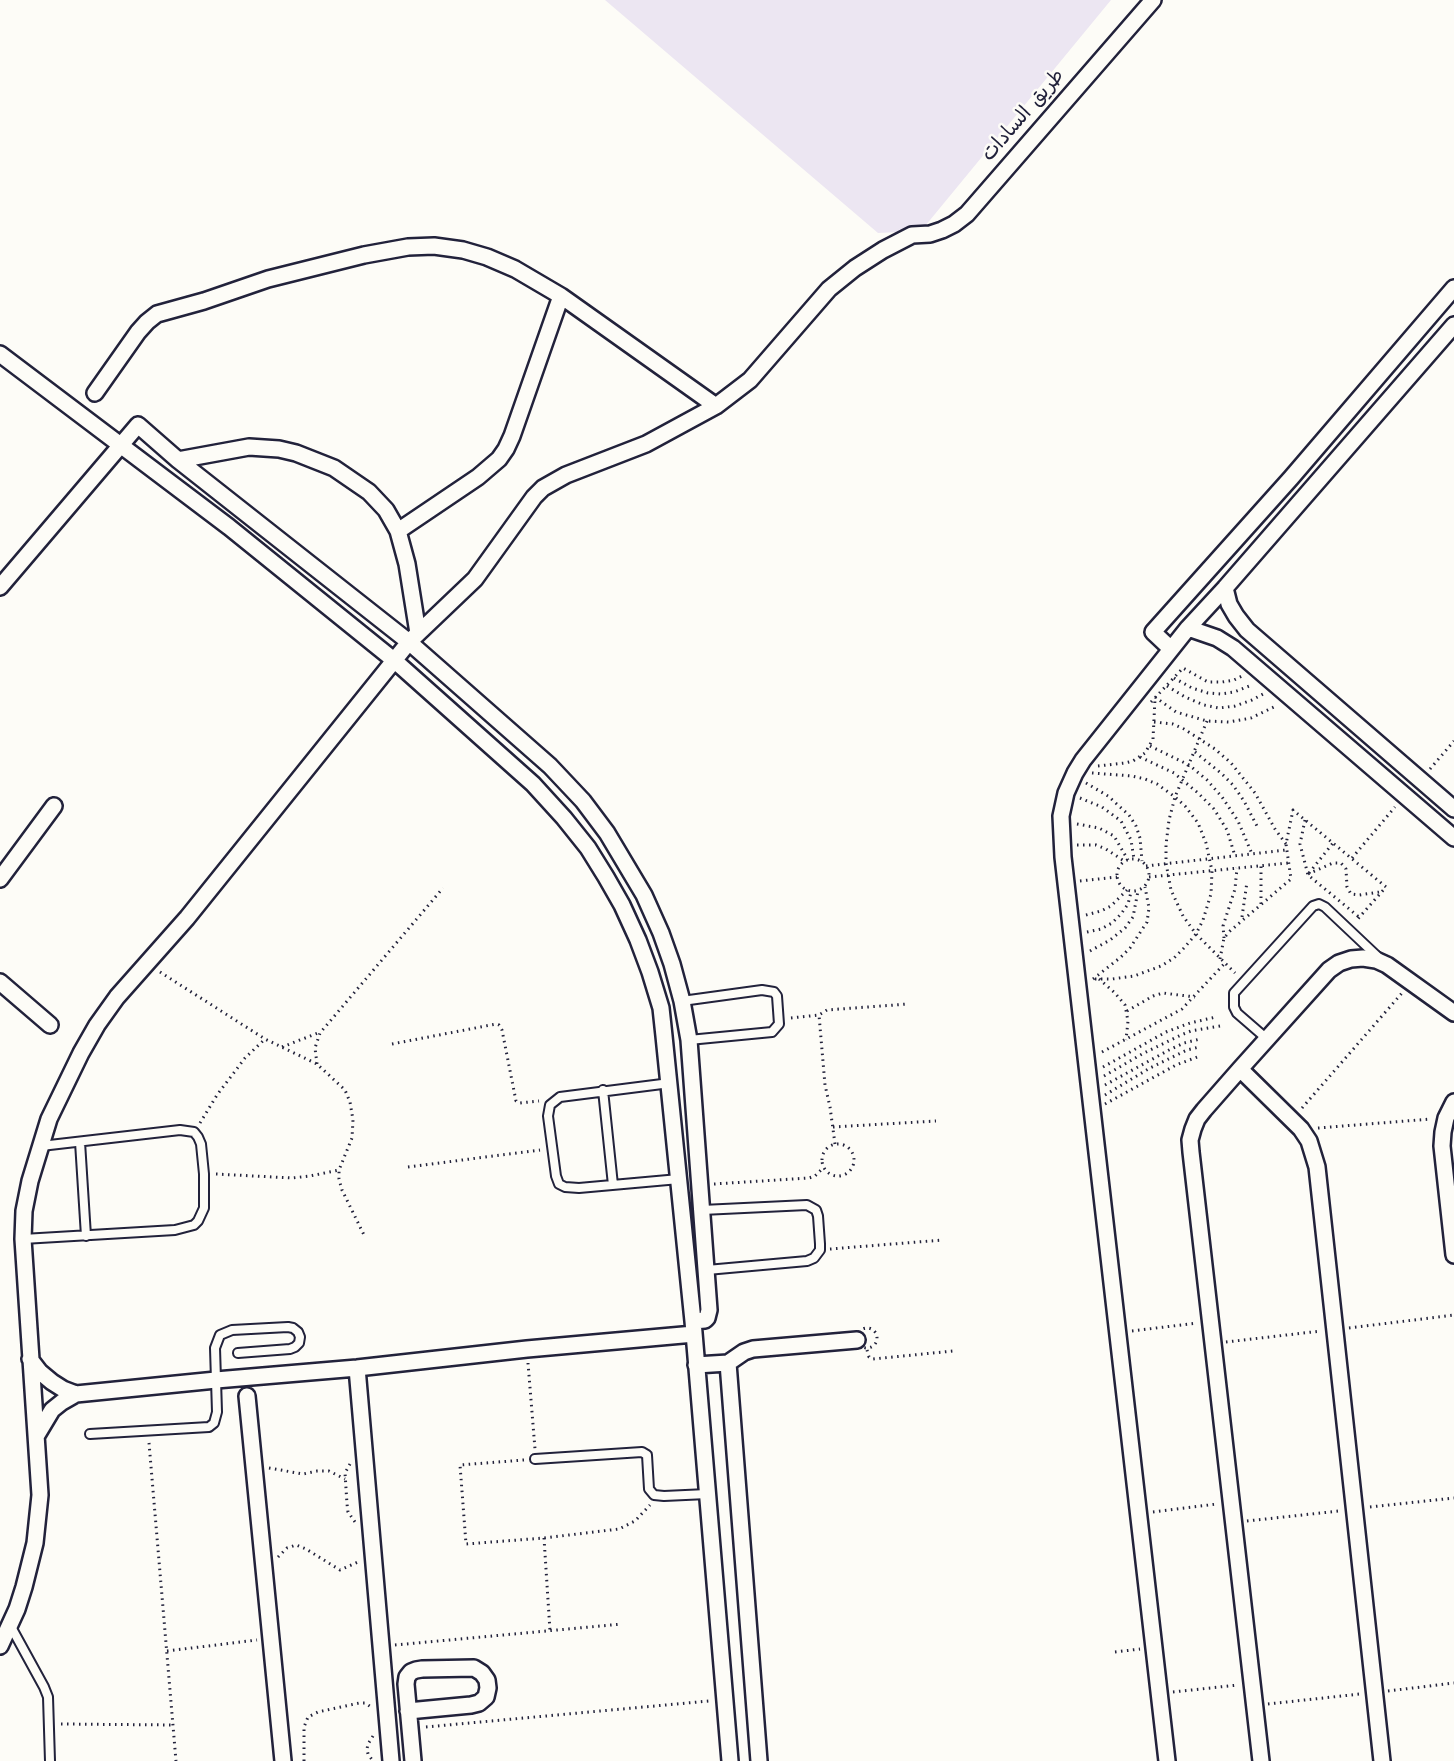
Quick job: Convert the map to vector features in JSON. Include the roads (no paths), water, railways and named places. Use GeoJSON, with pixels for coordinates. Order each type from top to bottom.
{"type":"FeatureCollection","features":[{"type":"Feature","properties":{"kind":"street","name":"طريق السادات"},"geometry":{"type":"LineString","coordinates":[[0,1646],[24,1587],[35,1543],[40,1495],[23,1239],[24,1211],[40,1146],[53,1110],[97,1025],[117,997],[187,918],[414,637],[475,579],[534,497],[543,488],[566,475],[646,444],[716,406],[750,380],[829,289],[874,256],[912,235],[930,234],[942,230],[967,214],[1153,0]]}},
{"type":"Feature","properties":{"kind":"street"},"geometry":{"type":"LineString","coordinates":[[95,393],[138,332],[157,314],[268,279],[364,255],[434,246],[463,250],[515,269],[561,296],[716,406]]}},
{"type":"Feature","properties":{"kind":"street"},"geometry":{"type":"LineString","coordinates":[[1171,649],[1153,632],[1291,478],[1454,288]]}},
{"type":"Feature","properties":{"kind":"street"},"geometry":{"type":"LineString","coordinates":[[398,531],[478,477],[506,449],[561,296]]}},
{"type":"Feature","properties":{"kind":"street"},"geometry":{"type":"LineString","coordinates":[[1167,1761],[1087,1059],[1085,979],[1075,959],[1061,816],[1074,774],[1088,753],[1171,649],[1454,325]]}},
{"type":"Feature","properties":{"kind":"street"},"geometry":{"type":"LineString","coordinates":[[0,354],[229,527],[395,661],[532,784],[564,818],[588,848],[622,905],[638,940],[661,1008],[693,1328],[730,1761]]}},
{"type":"Feature","properties":{"kind":"street"},"geometry":{"type":"LineString","coordinates":[[0,587],[138,425],[178,460],[414,637],[550,766],[583,801],[628,865],[644,895],[668,953],[682,1001],[688,1040],[709,1314],[705,1320],[693,1328],[527,1349],[357,1368],[76,1394],[52,1410],[37,1435]]}},
{"type":"Feature","properties":{"kind":"street"},"geometry":{"type":"LineString","coordinates":[[178,460],[249,447],[279,449],[334,468],[369,492],[386,510],[398,531],[409,573],[414,637]]}},
{"type":"Feature","properties":{"kind":"street"},"geometry":{"type":"LineString","coordinates":[[1225,588],[1233,610],[1248,630],[1454,809]]}},
{"type":"Feature","properties":{"kind":"street"},"geometry":{"type":"LineString","coordinates":[[1188,628],[1217,638],[1233,648],[1454,838]]}},
{"type":"Feature","properties":{"kind":"street"},"geometry":{"type":"LineString","coordinates":[[1233,648],[1248,630]]}},
{"type":"Feature","properties":{"kind":"street"},"geometry":{"type":"LineString","coordinates":[[0,879],[54,806]]}},
{"type":"Feature","properties":{"kind":"street"},"geometry":{"type":"LineString","coordinates":[[1261,1761],[1190,1140],[1192,1129],[1197,1119],[1240,1069],[1329,970],[1339,963],[1363,958],[1376,960],[1387,965],[1454,1013]]}},
{"type":"Feature","properties":{"kind":"street"},"geometry":{"type":"LineString","coordinates":[[0,982],[50,1025]]}},
{"type":"Feature","properties":{"kind":"street"},"geometry":{"type":"LineString","coordinates":[[1240,1069],[1297,1124],[1309,1141],[1317,1167],[1382,1761]]}},
{"type":"Feature","properties":{"kind":"street"},"geometry":{"type":"LineString","coordinates":[[1454,1102],[1446,1118],[1442,1146],[1454,1255]]}},
{"type":"Feature","properties":{"kind":"street"},"geometry":{"type":"LineString","coordinates":[[696,1365],[728,1364],[748,1350],[862,1344]]}},
{"type":"Feature","properties":{"kind":"street"},"geometry":{"type":"LineString","coordinates":[[30,1359],[52,1382],[76,1394]]}},
{"type":"Feature","properties":{"kind":"street"},"geometry":{"type":"LineString","coordinates":[[728,1364],[759,1761]]}},
{"type":"Feature","properties":{"kind":"street"},"geometry":{"type":"LineString","coordinates":[[357,1368],[391,1761]]}},
{"type":"Feature","properties":{"kind":"street"},"geometry":{"type":"LineString","coordinates":[[246,1396],[283,1761]]}},
{"type":"Feature","properties":{"kind":"street"},"geometry":{"type":"LineString","coordinates":[[408,1711],[471,1706],[479,1703],[486,1697],[487,1680],[482,1672],[474,1668],[416,1670],[407,1677],[406,1684],[408,1711],[413,1761]]}},
{"type":"Feature","properties":{"kind":"lane"},"geometry":{"type":"LineString","coordinates":[[1267,1039],[1237,1013],[1234,1007],[1234,993],[1313,906],[1319,904],[1325,907],[1387,965]]}},
{"type":"Feature","properties":{"kind":"lane"},"geometry":{"type":"LineString","coordinates":[[682,1001],[769,990],[777,996],[779,1024],[772,1032],[688,1040]]}},
{"type":"Feature","properties":{"kind":"lane"},"geometry":{"type":"LineString","coordinates":[[670,1083],[567,1095],[555,1099],[548,1110],[559,1184],[579,1188],[679,1179]]}},
{"type":"Feature","properties":{"kind":"lane"},"geometry":{"type":"LineString","coordinates":[[603,1090],[613,1185]]}},
{"type":"Feature","properties":{"kind":"lane"},"geometry":{"type":"LineString","coordinates":[[23,1239],[175,1230],[194,1226],[204,1208],[201,1144],[194,1132],[180,1130],[40,1146]]}},
{"type":"Feature","properties":{"kind":"lane"},"geometry":{"type":"LineString","coordinates":[[80,1142],[86,1236]]}},
{"type":"Feature","properties":{"kind":"lane"},"geometry":{"type":"LineString","coordinates":[[702,1210],[801,1205],[812,1206],[818,1216],[820,1250],[817,1256],[807,1261],[707,1270]]}},
{"type":"Feature","properties":{"kind":"lane"},"geometry":{"type":"LineString","coordinates":[[90,1434],[209,1427],[214,1423],[217,1412],[215,1348],[217,1339],[224,1332],[293,1328],[300,1337],[295,1347],[290,1349],[238,1353]]}},
{"type":"Feature","properties":{"kind":"lane"},"geometry":{"type":"LineString","coordinates":[[535,1459],[645,1453],[648,1458],[651,1494],[658,1496],[707,1494]]}},
{"type":"Feature","properties":{"kind":"lane"},"geometry":{"type":"LineString","coordinates":[[10,1625],[48,1697],[50,1761]]}}]}
